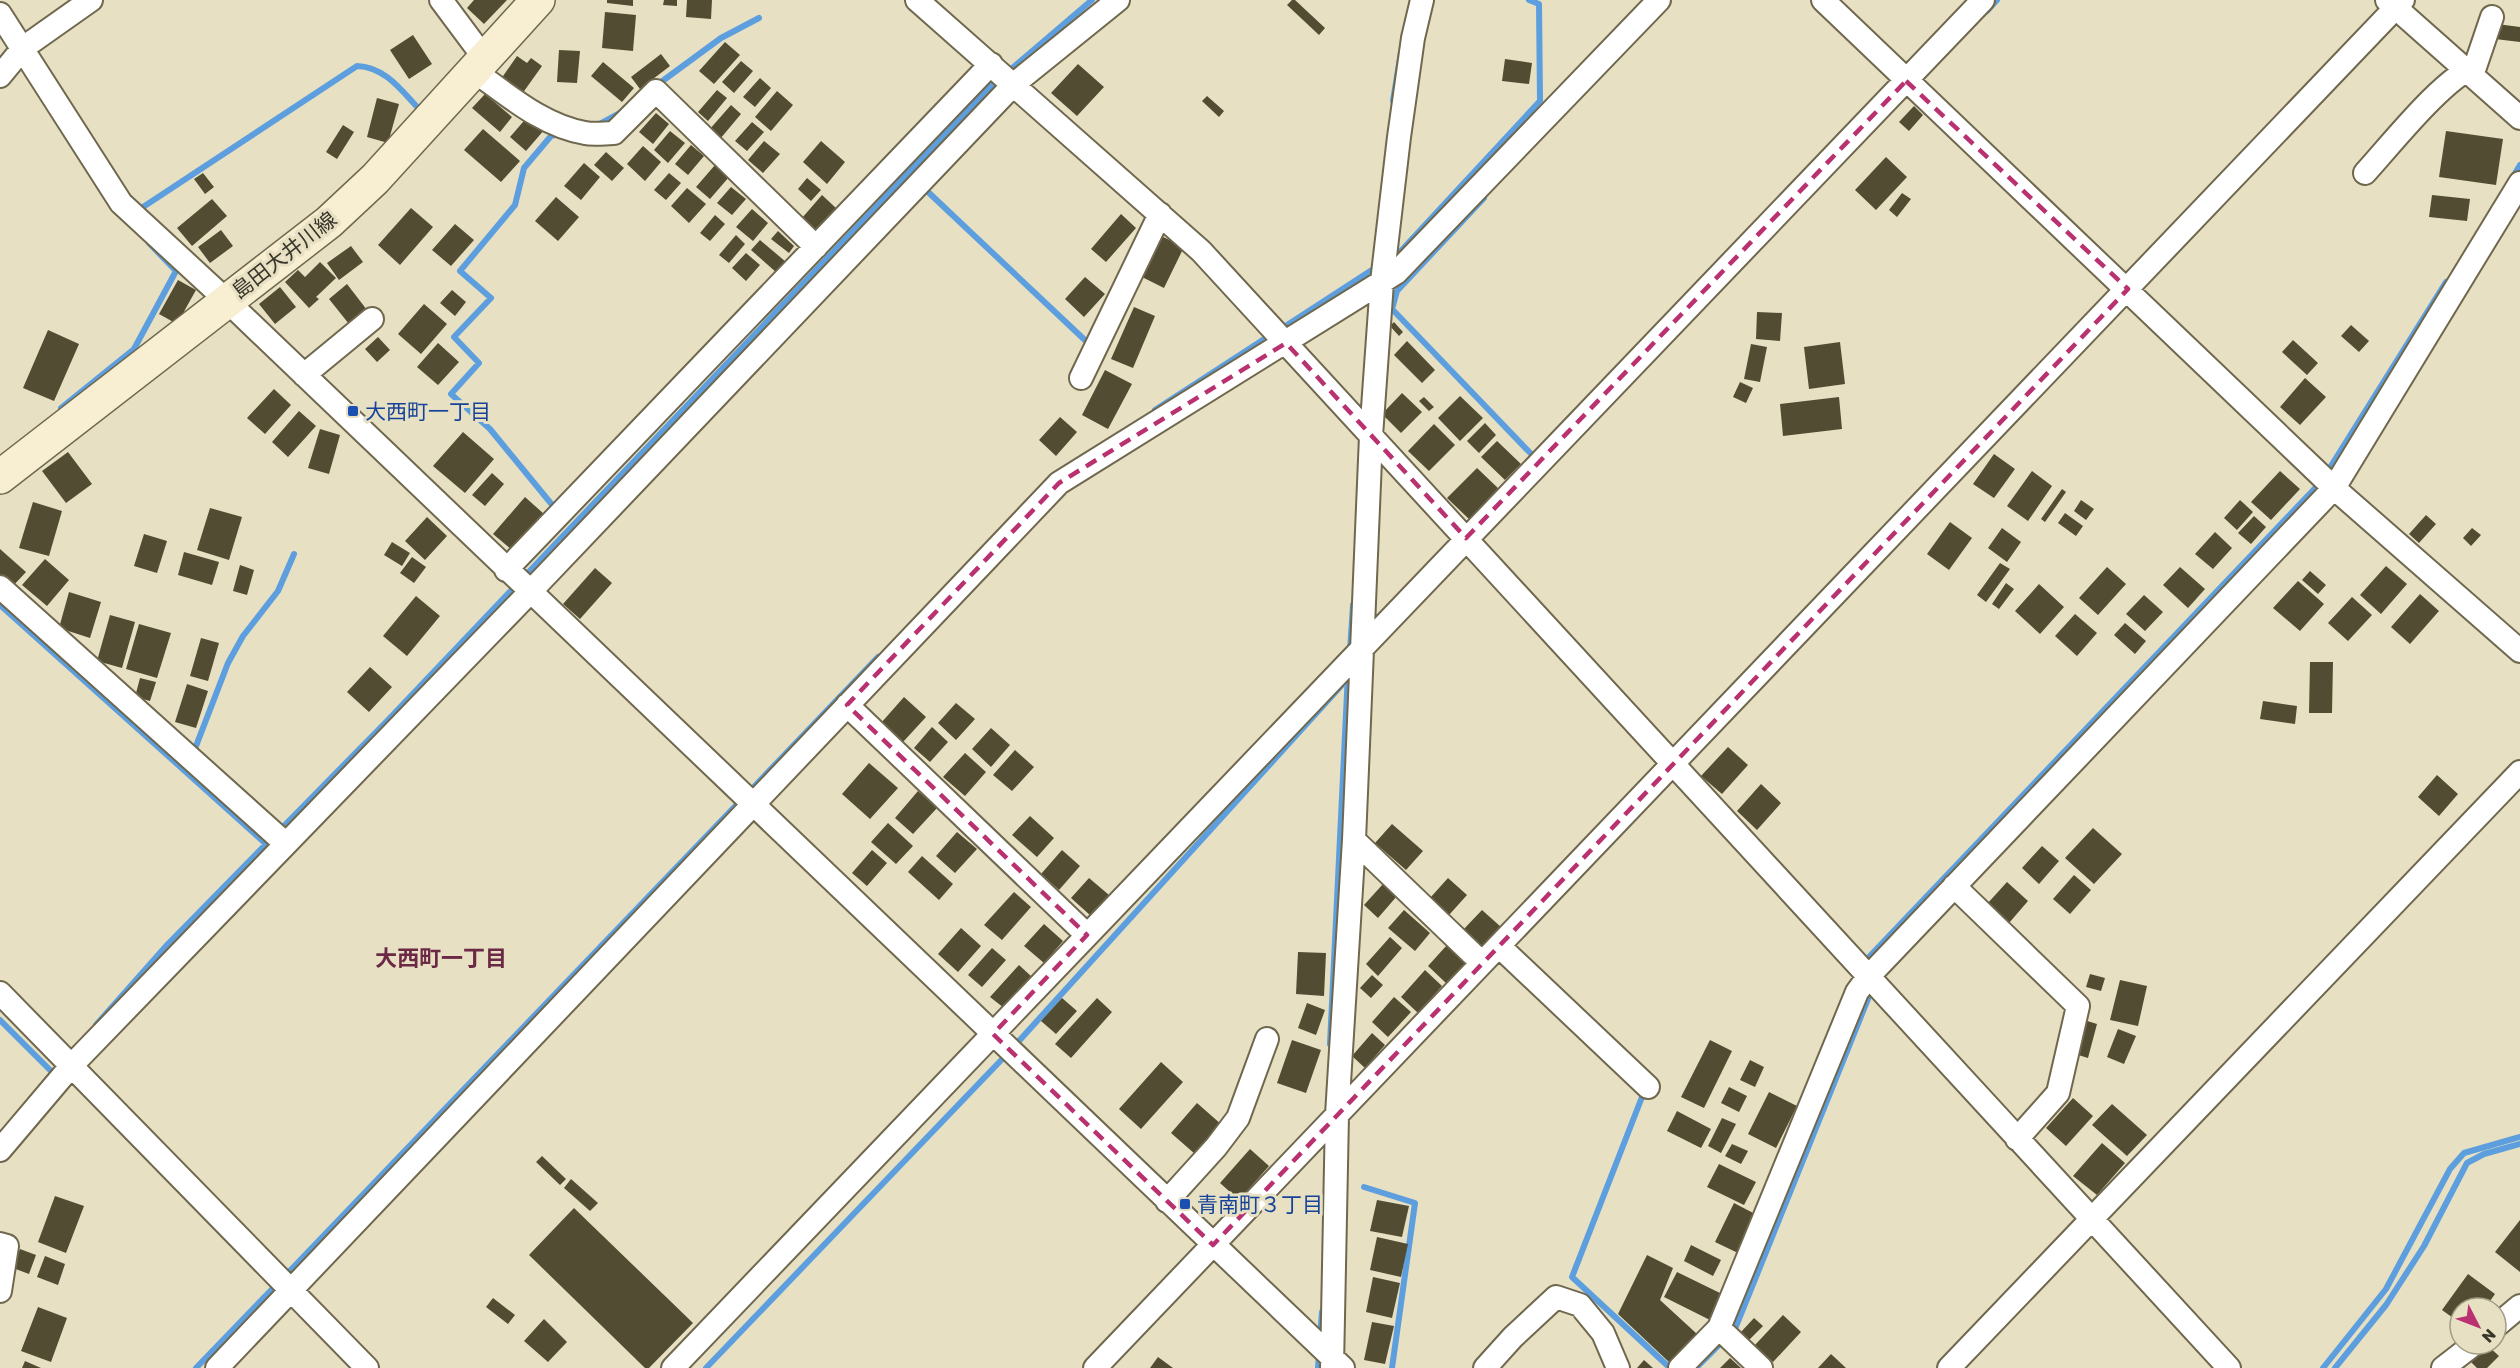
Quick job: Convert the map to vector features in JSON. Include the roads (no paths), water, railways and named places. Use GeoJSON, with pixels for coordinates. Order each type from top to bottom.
{"type":"FeatureCollection","features":[{"type":"Feature","properties":{"kind":"main road","name":"島田大井川線"},"geometry":{"type":"LineString","coordinates":[[0,477],[329,222],[375,179],[537,1]]}},
{"type":"Feature","properties":{"kind":"street"},"geometry":{"type":"LineString","coordinates":[[0,76],[23,48],[91,0]]}},
{"type":"Feature","properties":{"kind":"street"},"geometry":{"type":"LineString","coordinates":[[441,0],[480,65],[520,104],[558,126],[587,134],[614,133],[656,91],[816,247]]}},
{"type":"Feature","properties":{"kind":"street"},"geometry":{"type":"LineString","coordinates":[[917,0],[1201,250],[2229,1368]]}},
{"type":"Feature","properties":{"kind":"street"},"geometry":{"type":"LineString","coordinates":[[0,1150],[72,1065],[529,592],[1014,84],[1118,0]]}},
{"type":"Feature","properties":{"kind":"street"},"geometry":{"type":"LineString","coordinates":[[1336,1365],[1337,1115],[1354,840],[1360,649],[1371,436],[1382,282],[1413,38],[1422,0]]}},
{"type":"Feature","properties":{"kind":"street"},"geometry":{"type":"LineString","coordinates":[[217,1368],[1059,483],[1396,273],[1659,0]]}},
{"type":"Feature","properties":{"kind":"street"},"geometry":{"type":"LineString","coordinates":[[1823,0],[2334,488],[2520,651]]}},
{"type":"Feature","properties":{"kind":"street"},"geometry":{"type":"LineString","coordinates":[[673,1368],[1983,0]]}},
{"type":"Feature","properties":{"kind":"street"},"geometry":{"type":"LineString","coordinates":[[1095,1368],[2128,289],[2395,3],[2465,70],[2520,118]]}},
{"type":"Feature","properties":{"kind":"street"},"geometry":{"type":"LineString","coordinates":[[0,14],[121,203],[226,300],[529,592],[753,803],[1336,1365]]}},
{"type":"Feature","properties":{"kind":"street"},"geometry":{"type":"LineString","coordinates":[[2365,173],[2447,85],[2465,70],[2475,67],[2492,17]]}},
{"type":"Feature","properties":{"kind":"street"},"geometry":{"type":"LineString","coordinates":[[506,570],[992,64]]}},
{"type":"Feature","properties":{"kind":"street"},"geometry":{"type":"LineString","coordinates":[[1680,1368],[1719,1328],[1857,992],[1868,977],[1954,886],[2334,488],[2520,183]]}},
{"type":"Feature","properties":{"kind":"street"},"geometry":{"type":"LineString","coordinates":[[1081,378],[1160,214]]}},
{"type":"Feature","properties":{"kind":"street"},"geometry":{"type":"LineString","coordinates":[[304,375],[372,319]]}},
{"type":"Feature","properties":{"kind":"street"},"geometry":{"type":"LineString","coordinates":[[0,587],[286,844]]}},
{"type":"Feature","properties":{"kind":"street"},"geometry":{"type":"LineString","coordinates":[[847,705],[1087,935]]}},
{"type":"Feature","properties":{"kind":"street"},"geometry":{"type":"LineString","coordinates":[[1949,1368],[2520,772]]}},
{"type":"Feature","properties":{"kind":"street"},"geometry":{"type":"LineString","coordinates":[[1354,840],[1482,963]]}},
{"type":"Feature","properties":{"kind":"street"},"geometry":{"type":"LineString","coordinates":[[1954,886],[2078,1006],[2058,1093],[2017,1140]]}},
{"type":"Feature","properties":{"kind":"street"},"geometry":{"type":"LineString","coordinates":[[1499,946],[1648,1087]]}},
{"type":"Feature","properties":{"kind":"street"},"geometry":{"type":"LineString","coordinates":[[0,993],[367,1368]]}},
{"type":"Feature","properties":{"kind":"street"},"geometry":{"type":"LineString","coordinates":[[1167,1201],[1216,1147],[1238,1118],[1267,1039]]}},
{"type":"Feature","properties":{"kind":"street"},"geometry":{"type":"LineString","coordinates":[[0,1244],[7,1246],[0,1291]]}},
{"type":"Feature","properties":{"kind":"street"},"geometry":{"type":"LineString","coordinates":[[1485,1368],[1513,1337],[1556,1297],[1580,1305],[1603,1333],[1618,1368]]}},
{"type":"Feature","properties":{"kind":"street"},"geometry":{"type":"LineString","coordinates":[[2508,1316],[2520,1306]]}},
{"type":"Feature","properties":{"kind":"street"},"geometry":{"type":"LineString","coordinates":[[1719,1328],[1761,1368]]}},
{"type":"Feature","properties":{"kind":"street"},"geometry":{"type":"LineString","coordinates":[[2444,1368],[2459,1356]]}},
{"type":"Feature","properties":{"kind":"waterway"},"geometry":{"type":"LineString","coordinates":[[279,831],[387,721],[989,88],[1092,0]]}},
{"type":"Feature","properties":{"kind":"waterway"},"geometry":{"type":"LineString","coordinates":[[1392,257],[1399,253],[1540,101],[1539,4],[1529,0]]}},
{"type":"Feature","properties":{"kind":"waterway"},"geometry":{"type":"LineString","coordinates":[[1987,11],[1997,0]]}},
{"type":"Feature","properties":{"kind":"waterway"},"geometry":{"type":"LineString","coordinates":[[657,85],[721,38],[759,18]]}},
{"type":"Feature","properties":{"kind":"waterway"},"geometry":{"type":"LineString","coordinates":[[1393,101],[1401,52]]}},
{"type":"Feature","properties":{"kind":"waterway"},"geometry":{"type":"LineString","coordinates":[[137,211],[357,66],[367,67],[384,75],[399,87],[419,109]]}},
{"type":"Feature","properties":{"kind":"waterway"},"geometry":{"type":"LineString","coordinates":[[598,125],[620,113]]}},
{"type":"Feature","properties":{"kind":"waterway"},"geometry":{"type":"LineString","coordinates":[[558,512],[490,429],[451,394],[479,363],[454,337],[491,298],[460,271],[515,205],[524,168],[551,136],[562,133]]}},
{"type":"Feature","properties":{"kind":"waterway"},"geometry":{"type":"LineString","coordinates":[[2511,180],[2520,165]]}},
{"type":"Feature","properties":{"kind":"waterway"},"geometry":{"type":"LineString","coordinates":[[927,191],[1088,343]]}},
{"type":"Feature","properties":{"kind":"waterway"},"geometry":{"type":"LineString","coordinates":[[1484,198],[1397,291],[1392,309],[1537,460]]}},
{"type":"Feature","properties":{"kind":"waterway"},"geometry":{"type":"LineString","coordinates":[[61,408],[134,349],[176,271],[149,243]]}},
{"type":"Feature","properties":{"kind":"waterway"},"geometry":{"type":"LineString","coordinates":[[1281,329],[1378,266]]}},
{"type":"Feature","properties":{"kind":"waterway"},"geometry":{"type":"LineString","coordinates":[[2326,474],[2446,282]]}},
{"type":"Feature","properties":{"kind":"waterway"},"geometry":{"type":"LineString","coordinates":[[1155,410],[1272,334]]}},
{"type":"Feature","properties":{"kind":"waterway"},"geometry":{"type":"LineString","coordinates":[[1868,967],[1868,958],[2320,483]]}},
{"type":"Feature","properties":{"kind":"waterway"},"geometry":{"type":"LineString","coordinates":[[266,844],[186,772],[228,663],[243,636],[278,591],[294,554]]}},
{"type":"Feature","properties":{"kind":"waterway"},"geometry":{"type":"LineString","coordinates":[[0,605],[186,772]]}},
{"type":"Feature","properties":{"kind":"waterway"},"geometry":{"type":"LineString","coordinates":[[1350,651],[1353,605]]}},
{"type":"Feature","properties":{"kind":"waterway"},"geometry":{"type":"LineString","coordinates":[[748,793],[878,657]]}},
{"type":"Feature","properties":{"kind":"waterway"},"geometry":{"type":"LineString","coordinates":[[1330,1044],[1348,673]]}},
{"type":"Feature","properties":{"kind":"waterway"},"geometry":{"type":"LineString","coordinates":[[706,1368],[1008,1053],[1341,686]]}},
{"type":"Feature","properties":{"kind":"waterway"},"geometry":{"type":"LineString","coordinates":[[285,1276],[741,800]]}},
{"type":"Feature","properties":{"kind":"waterway"},"geometry":{"type":"LineString","coordinates":[[96,1025],[167,945],[272,838]]}},
{"type":"Feature","properties":{"kind":"waterway"},"geometry":{"type":"LineString","coordinates":[[1731,1333],[1735,1329],[1868,999],[1868,989]]}},
{"type":"Feature","properties":{"kind":"waterway"},"geometry":{"type":"LineString","coordinates":[[0,1020],[53,1073]]}},
{"type":"Feature","properties":{"kind":"waterway"},"geometry":{"type":"LineString","coordinates":[[1642,1097],[1572,1277],[1670,1368]]}},
{"type":"Feature","properties":{"kind":"waterway"},"geometry":{"type":"LineString","coordinates":[[2323,1368],[2386,1289],[2450,1169],[2464,1153],[2520,1137]]}},
{"type":"Feature","properties":{"kind":"waterway"},"geometry":{"type":"LineString","coordinates":[[2335,1368],[2386,1305],[2424,1246],[2467,1163],[2484,1154],[2520,1144]]}},
{"type":"Feature","properties":{"kind":"waterway"},"geometry":{"type":"LineString","coordinates":[[1364,1187],[1415,1203],[1392,1368]]}},
{"type":"Feature","properties":{"kind":"waterway"},"geometry":{"type":"LineString","coordinates":[[196,1368],[278,1283]]}},
{"type":"Feature","properties":{"kind":"waterway"},"geometry":{"type":"LineString","coordinates":[[1320,1337],[1322,1312]]}},
{"type":"Feature","properties":{"kind":"waterway"},"geometry":{"type":"LineString","coordinates":[[1696,1368],[1724,1340]]}},
{"type":"Feature","properties":{"kind":"waterway"},"geometry":{"type":"LineString","coordinates":[[1318,1368],[1319,1354]]}},
{"type":"Feature","properties":{"kind":"place","name":"大西町一丁目"},"geometry":{"type":"Point","coordinates":[353,411]}},
{"type":"Feature","properties":{"kind":"place","name":"青南町３丁目"},"geometry":{"type":"Point","coordinates":[1185,1204]}},
{"type":"Feature","properties":{"kind":"district","name":"大西町一丁目"},"geometry":{"type":"Point","coordinates":[441,958]}}]}
